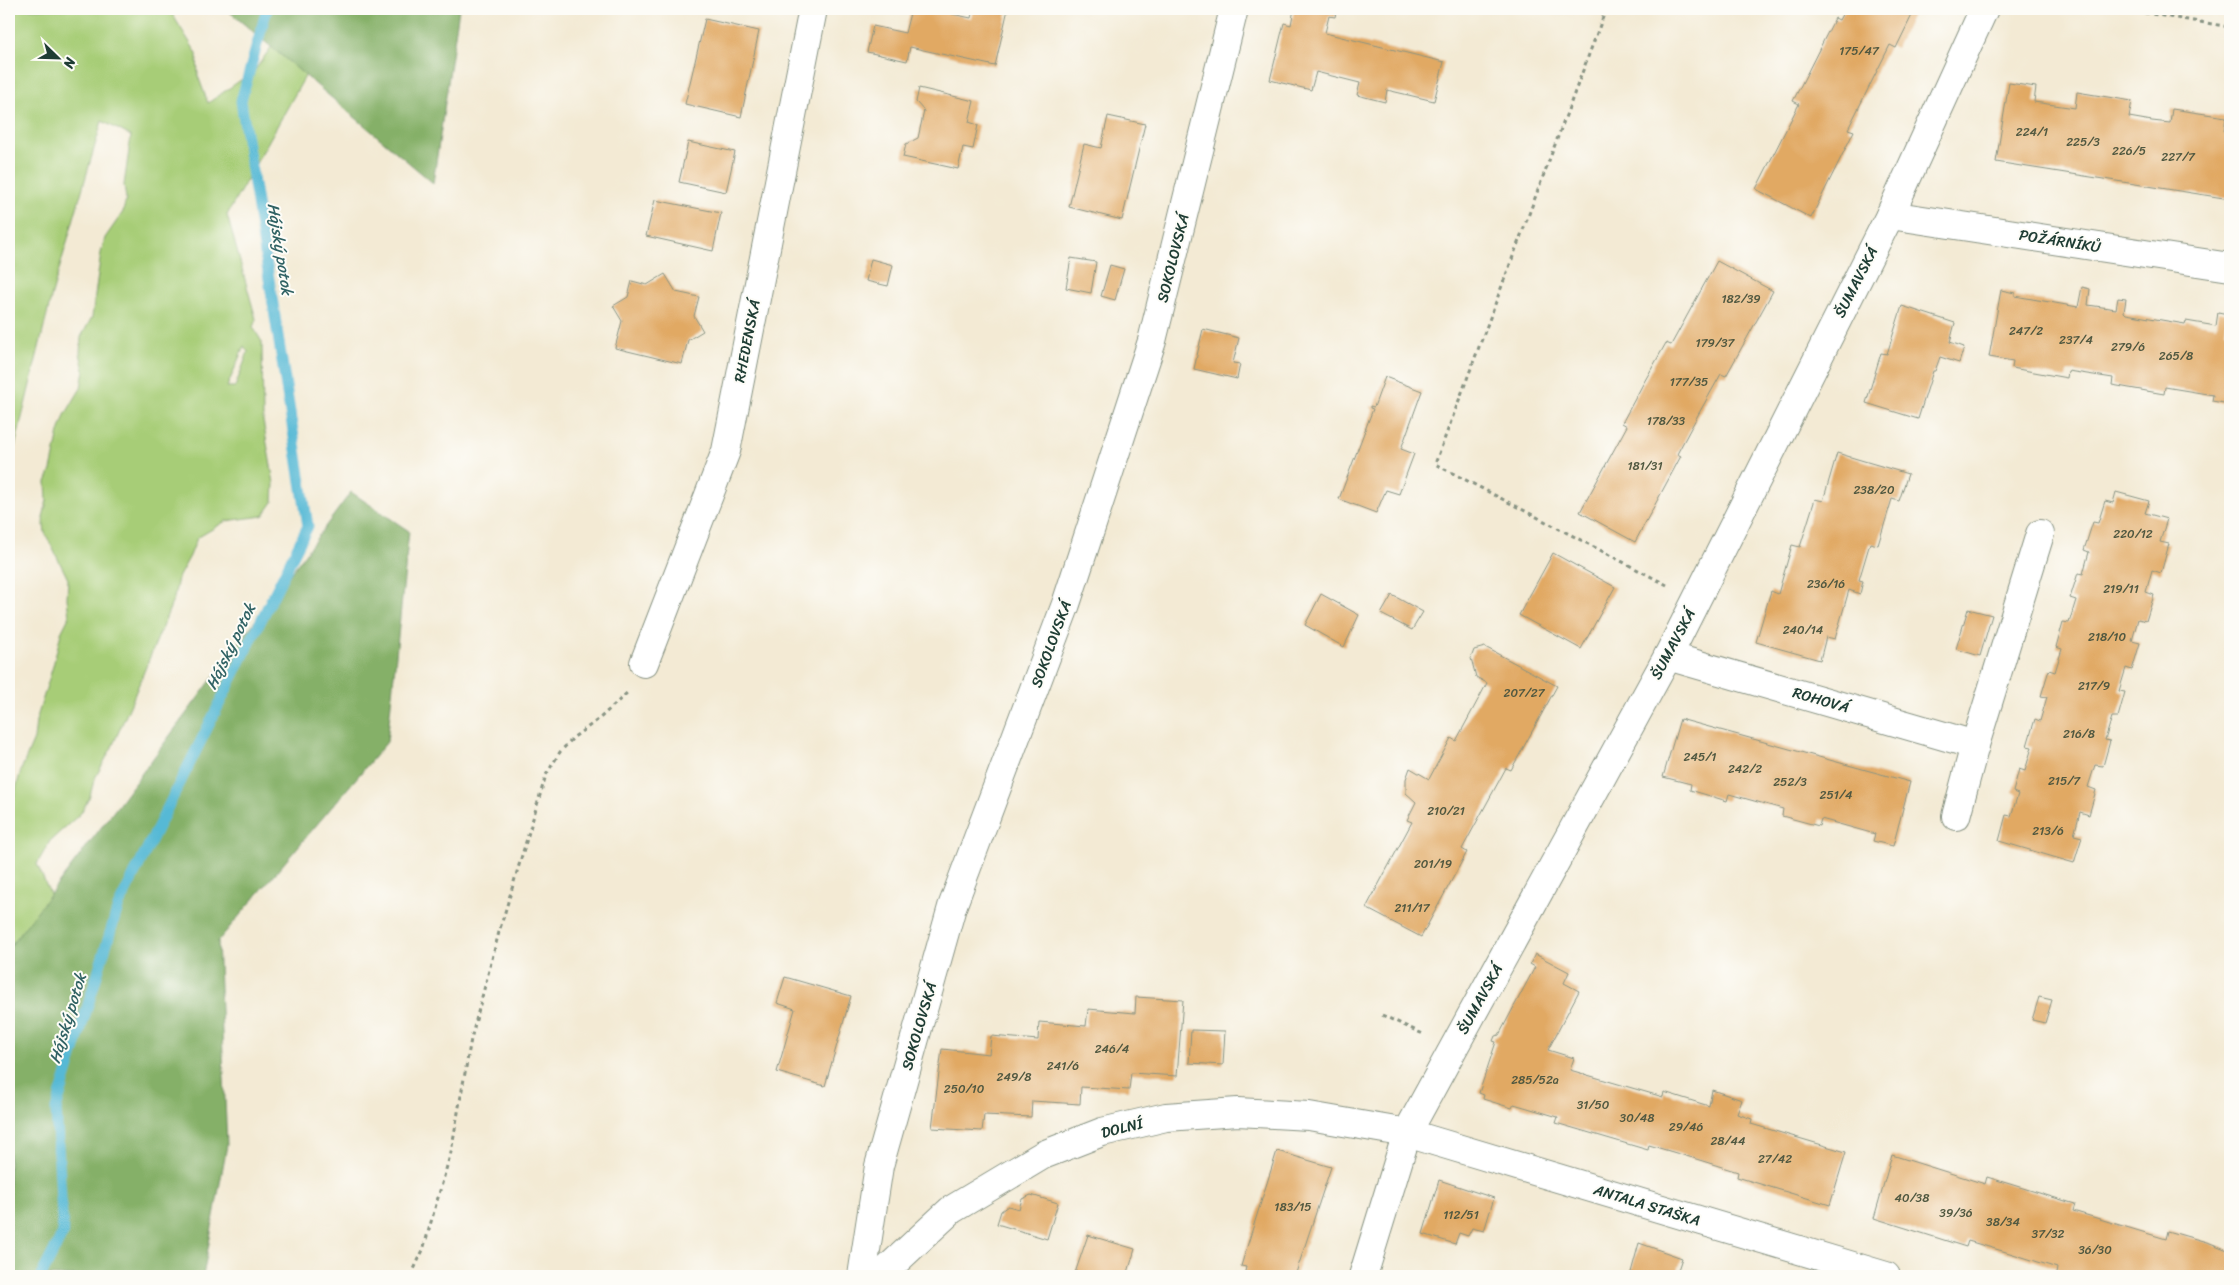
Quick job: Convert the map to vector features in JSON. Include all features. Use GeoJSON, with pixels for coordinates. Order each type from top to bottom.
{"type":"FeatureCollection","features":[{"type":"Feature","properties":{"kind":"street","name":"RHEDENSKÁ"},"geometry":{"type":"LineString","coordinates":[[644,663],[726,451],[813,9]]}},
{"type":"Feature","properties":{"kind":"street","name":"SOKOLOVSKÁ"},"geometry":{"type":"LineString","coordinates":[[862,1276],[879,1166],[952,907],[1066,604],[1152,341],[1234,9]]}},
{"type":"Feature","properties":{"kind":"street","name":"ŠUMAVSKÁ"},"geometry":{"type":"LineString","coordinates":[[1363,1276],[1407,1133],[1668,656],[1890,214],[1984,9]]}},
{"type":"Feature","properties":{"kind":"street","name":"POŽÁRNÍKŮ"},"geometry":{"type":"LineString","coordinates":[[1890,214],[2230,267]]}},
{"type":"Feature","properties":{"kind":"street"},"geometry":{"type":"LineString","coordinates":[[1956,816],[1975,745],[2040,534]]}},
{"type":"Feature","properties":{"kind":"street","name":"ROHOVÁ"},"geometry":{"type":"LineString","coordinates":[[1668,656],[1975,745]]}},
{"type":"Feature","properties":{"kind":"street","name":"DOLNÍ"},"geometry":{"type":"LineString","coordinates":[[880,1276],[951,1210],[1043,1155],[1102,1132],[1166,1117],[1238,1112],[1309,1116],[1407,1133]]}},
{"type":"Feature","properties":{"kind":"street","name":"ANTALA STAŠKA"},"geometry":{"type":"LineString","coordinates":[[1407,1133],[1886,1276]]}},
{"type":"Feature","properties":{"kind":"path"},"geometry":{"type":"LineString","coordinates":[[1606,9],[1435,464],[1696,600]]}},
{"type":"Feature","properties":{"kind":"path"},"geometry":{"type":"LineString","coordinates":[[2121,9],[2230,27]]}},
{"type":"Feature","properties":{"kind":"path"},"geometry":{"type":"LineString","coordinates":[[411,1276],[423,1250],[451,1152],[471,1039],[499,932],[546,775],[560,752],[574,737],[599,719],[628,691],[644,663]]}},
{"type":"Feature","properties":{"kind":"path"},"geometry":{"type":"LineString","coordinates":[[1382,1015],[1453,1048]]}},
{"type":"Feature","properties":{"kind":"green space"},"geometry":{"type":"Polygon","coordinates":[[[9,9],[169,9],[197,54],[198,76],[208,103],[255,70],[298,9],[343,9],[227,215],[256,319],[253,327],[262,342],[263,421],[274,483],[273,502],[263,516],[226,521],[197,538],[178,578],[174,598],[130,706],[112,747],[94,780],[90,796],[81,813],[50,841],[37,864],[112,1036],[27,1276],[9,1276],[9,815],[21,770],[34,739],[36,721],[61,633],[69,617],[68,579],[45,533],[43,518],[47,500],[46,482],[51,470],[59,432],[65,415],[81,388],[84,370],[80,353],[81,337],[92,317],[101,253],[105,238],[123,212],[126,199],[124,185],[131,136],[102,121],[52,294],[9,471],[9,9]],[[244,346],[227,387],[235,387],[248,352],[244,346]]]}},
{"type":"Feature","properties":{"kind":"green space"},"geometry":{"type":"Polygon","coordinates":[[[226,9],[459,9],[433,183],[226,9]]]}},
{"type":"Feature","properties":{"kind":"green space"},"geometry":{"type":"Polygon","coordinates":[[[351,492],[409,531],[387,742],[218,941],[227,1145],[203,1276],[9,1276],[9,948],[116,808],[351,492]]]}},
{"type":"Feature","properties":{"kind":"building"},"geometry":{"type":"Polygon","coordinates":[[[911,9],[954,9],[952,14],[971,18],[973,9],[1008,9],[995,66],[910,47],[907,61],[867,52],[873,26],[905,33],[911,9]]]}},
{"type":"Feature","properties":{"kind":"building"},"geometry":{"type":"Polygon","coordinates":[[[1294,9],[1337,9],[1335,17],[1329,16],[1325,33],[1444,62],[1434,101],[1387,90],[1385,102],[1357,95],[1360,83],[1316,72],[1311,90],[1270,80],[1284,23],[1291,25],[1294,9]]]}},
{"type":"Feature","properties":{"kind":"building"},"geometry":{"type":"Polygon","coordinates":[[[1845,9],[1915,9],[1896,48],[1890,45],[1848,129],[1854,131],[1811,218],[1756,189],[1799,104],[1793,101],[1835,18],[1839,20],[1845,9]]]}},
{"type":"Feature","properties":{"kind":"building"},"geometry":{"type":"Polygon","coordinates":[[[705,19],[759,31],[741,117],[685,104],[705,19]]]}},
{"type":"Feature","properties":{"kind":"building"},"geometry":{"type":"Polygon","coordinates":[[[2009,83],[2036,87],[2034,102],[2075,108],[2077,92],[2132,101],[2129,117],[2152,121],[2170,123],[2172,109],[2226,117],[2224,132],[2230,133],[2230,199],[1996,162],[2009,83]]]}},
{"type":"Feature","properties":{"kind":"building"},"geometry":{"type":"Polygon","coordinates":[[[919,88],[974,101],[969,122],[978,125],[973,149],[963,147],[958,169],[903,157],[906,144],[918,138],[924,111],[916,102],[919,88]]]}},
{"type":"Feature","properties":{"kind":"building"},"geometry":{"type":"Polygon","coordinates":[[[1108,116],[1145,124],[1122,220],[1069,207],[1084,144],[1101,148],[1108,116]]]}},
{"type":"Feature","properties":{"kind":"building"},"geometry":{"type":"Polygon","coordinates":[[[688,142],[735,152],[726,192],[679,182],[688,142]]]}},
{"type":"Feature","properties":{"kind":"building"},"geometry":{"type":"Polygon","coordinates":[[[655,200],[721,213],[713,251],[646,236],[655,200]]]}},
{"type":"Feature","properties":{"kind":"building"},"geometry":{"type":"Polygon","coordinates":[[[1071,258],[1096,262],[1091,293],[1066,288],[1071,258]]]}},
{"type":"Feature","properties":{"kind":"building"},"geometry":{"type":"Polygon","coordinates":[[[871,259],[893,265],[888,286],[866,281],[871,259]]]}},
{"type":"Feature","properties":{"kind":"building"},"geometry":{"type":"Polygon","coordinates":[[[1717,261],[1773,291],[1726,376],[1721,374],[1699,413],[1677,454],[1681,456],[1635,542],[1580,512],[1627,426],[1622,423],[1643,384],[1666,343],[1671,345],[1717,261]]]}},
{"type":"Feature","properties":{"kind":"building"},"geometry":{"type":"Polygon","coordinates":[[[1110,265],[1124,269],[1115,300],[1101,296],[1110,265]]]}},
{"type":"Feature","properties":{"kind":"building"},"geometry":{"type":"Polygon","coordinates":[[[665,274],[676,292],[699,297],[694,316],[703,331],[688,340],[682,364],[615,348],[622,321],[613,306],[628,297],[632,281],[647,285],[665,274]]]}},
{"type":"Feature","properties":{"kind":"building"},"geometry":{"type":"Polygon","coordinates":[[[2082,287],[2090,289],[2088,305],[2116,309],[2118,298],[2126,299],[2124,312],[2126,314],[2185,324],[2186,321],[2216,326],[2218,312],[2228,314],[2225,331],[2230,332],[2230,404],[2212,401],[2213,395],[2165,387],[2164,394],[2112,385],[2113,378],[2068,371],[2067,378],[2012,368],[2013,361],[1989,357],[2001,290],[2015,293],[2015,296],[2078,307],[2082,287]]]}},
{"type":"Feature","properties":{"kind":"building"},"geometry":{"type":"Polygon","coordinates":[[[1902,306],[1955,323],[1950,342],[1964,347],[1959,363],[1940,357],[1935,371],[1933,371],[1918,419],[1866,403],[1881,353],[1887,354],[1902,306]]]}},
{"type":"Feature","properties":{"kind":"building"},"geometry":{"type":"Polygon","coordinates":[[[1203,329],[1239,338],[1233,363],[1240,364],[1237,379],[1194,369],[1203,329]]]}},
{"type":"Feature","properties":{"kind":"building"},"geometry":{"type":"Polygon","coordinates":[[[1385,377],[1422,391],[1401,449],[1414,454],[1399,494],[1386,490],[1376,513],[1339,499],[1373,409],[1370,406],[1374,407],[1385,377]]]}},
{"type":"Feature","properties":{"kind":"building"},"geometry":{"type":"Polygon","coordinates":[[[1837,453],[1908,474],[1899,501],[1892,499],[1878,545],[1870,543],[1859,580],[1863,581],[1860,594],[1849,590],[1835,639],[1826,637],[1820,660],[1756,642],[1771,591],[1778,594],[1792,545],[1800,547],[1815,499],[1823,501],[1837,453]]]}},
{"type":"Feature","properties":{"kind":"building"},"geometry":{"type":"Polygon","coordinates":[[[2116,492],[2149,501],[2145,513],[2167,519],[2160,542],[2169,544],[2161,573],[2152,570],[2146,592],[2154,595],[2146,621],[2138,619],[2132,641],[2140,643],[2132,670],[2126,668],[2119,691],[2125,692],[2118,717],[2112,717],[2105,740],[2110,741],[2103,766],[2095,765],[2088,787],[2096,790],[2089,815],[2080,812],[2074,835],[2082,837],[2074,863],[1999,841],[2006,815],[2011,816],[2018,794],[2013,792],[2019,769],[2025,771],[2032,747],[2027,746],[2035,719],[2040,721],[2047,697],[2041,696],[2049,670],[2055,672],[2062,649],[2056,647],[2063,622],[2069,623],[2076,600],[2070,598],[2078,573],[2083,574],[2089,552],[2084,550],[2093,522],[2098,523],[2105,501],[2113,503],[2116,492]]]}},
{"type":"Feature","properties":{"kind":"building"},"geometry":{"type":"Polygon","coordinates":[[[1553,553],[1615,587],[1581,649],[1519,615],[1553,553]]]}},
{"type":"Feature","properties":{"kind":"building"},"geometry":{"type":"Polygon","coordinates":[[[1321,594],[1359,615],[1344,647],[1305,625],[1321,594]]]}},
{"type":"Feature","properties":{"kind":"building"},"geometry":{"type":"Polygon","coordinates":[[[1392,595],[1423,612],[1412,630],[1381,614],[1392,595]]]}},
{"type":"Feature","properties":{"kind":"building"},"geometry":{"type":"Polygon","coordinates":[[[1968,609],[1992,615],[1980,656],[1956,649],[1968,609]]]}},
{"type":"Feature","properties":{"kind":"building"},"geometry":{"type":"Polygon","coordinates":[[[1485,647],[1557,686],[1511,770],[1506,768],[1462,849],[1467,852],[1421,937],[1366,908],[1412,822],[1407,820],[1416,802],[1406,793],[1406,779],[1410,768],[1429,779],[1451,738],[1456,741],[1487,683],[1476,677],[1471,658],[1474,650],[1485,647]]]}},
{"type":"Feature","properties":{"kind":"building"},"geometry":{"type":"Polygon","coordinates":[[[1680,719],[1910,782],[1893,846],[1873,841],[1875,834],[1821,819],[1819,826],[1782,816],[1783,809],[1729,794],[1727,801],[1690,790],[1691,784],[1663,777],[1680,719]]]}},
{"type":"Feature","properties":{"kind":"building"},"geometry":{"type":"Polygon","coordinates":[[[1535,954],[1569,972],[1564,983],[1579,991],[1548,1050],[1574,1058],[1570,1070],[1663,1097],[1664,1092],[1709,1106],[1712,1090],[1742,1100],[1737,1114],[1752,1119],[1751,1124],[1846,1152],[1830,1205],[1737,1177],[1738,1172],[1693,1158],[1649,1145],[1648,1150],[1556,1123],[1558,1117],[1514,1104],[1512,1108],[1483,1099],[1484,1095],[1479,1093],[1496,1042],[1493,1041],[1495,1036],[1499,1035],[1535,967],[1530,964],[1535,954]]]}},
{"type":"Feature","properties":{"kind":"building"},"geometry":{"type":"Polygon","coordinates":[[[785,977],[851,996],[825,1086],[777,1072],[795,1009],[777,1003],[785,977]]]}},
{"type":"Feature","properties":{"kind":"building"},"geometry":{"type":"Polygon","coordinates":[[[1136,997],[1183,1000],[1177,1076],[1131,1073],[1129,1090],[1081,1087],[1080,1104],[1032,1101],[1031,1117],[984,1115],[982,1131],[932,1128],[942,1049],[989,1054],[991,1036],[1038,1040],[1039,1022],[1086,1026],[1088,1009],[1135,1013],[1136,997]]]}},
{"type":"Feature","properties":{"kind":"building"},"geometry":{"type":"Polygon","coordinates":[[[2039,997],[2052,1000],[2045,1023],[2032,1020],[2039,997]]]}},
{"type":"Feature","properties":{"kind":"building"},"geometry":{"type":"Polygon","coordinates":[[[1191,1030],[1225,1031],[1223,1065],[1189,1063],[1191,1030]]]}},
{"type":"Feature","properties":{"kind":"building"},"geometry":{"type":"Polygon","coordinates":[[[1277,1151],[1331,1167],[1295,1276],[1244,1276],[1246,1267],[1241,1266],[1277,1151]]]}},
{"type":"Feature","properties":{"kind":"building"},"geometry":{"type":"Polygon","coordinates":[[[1892,1155],[1985,1184],[1987,1177],[2075,1204],[2073,1211],[2166,1239],[2168,1231],[2210,1243],[2230,1251],[2230,1276],[2065,1276],[2056,1274],[2057,1268],[2013,1254],[1968,1241],[1966,1247],[1874,1218],[1892,1155]]]}},
{"type":"Feature","properties":{"kind":"building"},"geometry":{"type":"Polygon","coordinates":[[[1439,1180],[1494,1198],[1484,1231],[1472,1228],[1468,1236],[1459,1233],[1455,1244],[1423,1234],[1439,1180]]]}},
{"type":"Feature","properties":{"kind":"building"},"geometry":{"type":"Polygon","coordinates":[[[1031,1195],[1058,1203],[1047,1239],[997,1224],[1001,1211],[1008,1206],[1019,1209],[1022,1199],[1031,1195]]]}},
{"type":"Feature","properties":{"kind":"building"},"geometry":{"type":"Polygon","coordinates":[[[1088,1235],[1135,1249],[1127,1276],[1074,1276],[1088,1235]]]}},
{"type":"Feature","properties":{"kind":"building"},"geometry":{"type":"Polygon","coordinates":[[[1639,1243],[1682,1258],[1676,1276],[1630,1276],[1639,1243]]]}},
{"type":"Feature","properties":{"kind":"waterway","name":"Hájský potok"},"geometry":{"type":"LineString","coordinates":[[41,1276],[63,1233],[56,1109],[118,907],[308,526],[241,101],[267,9]]}}]}
